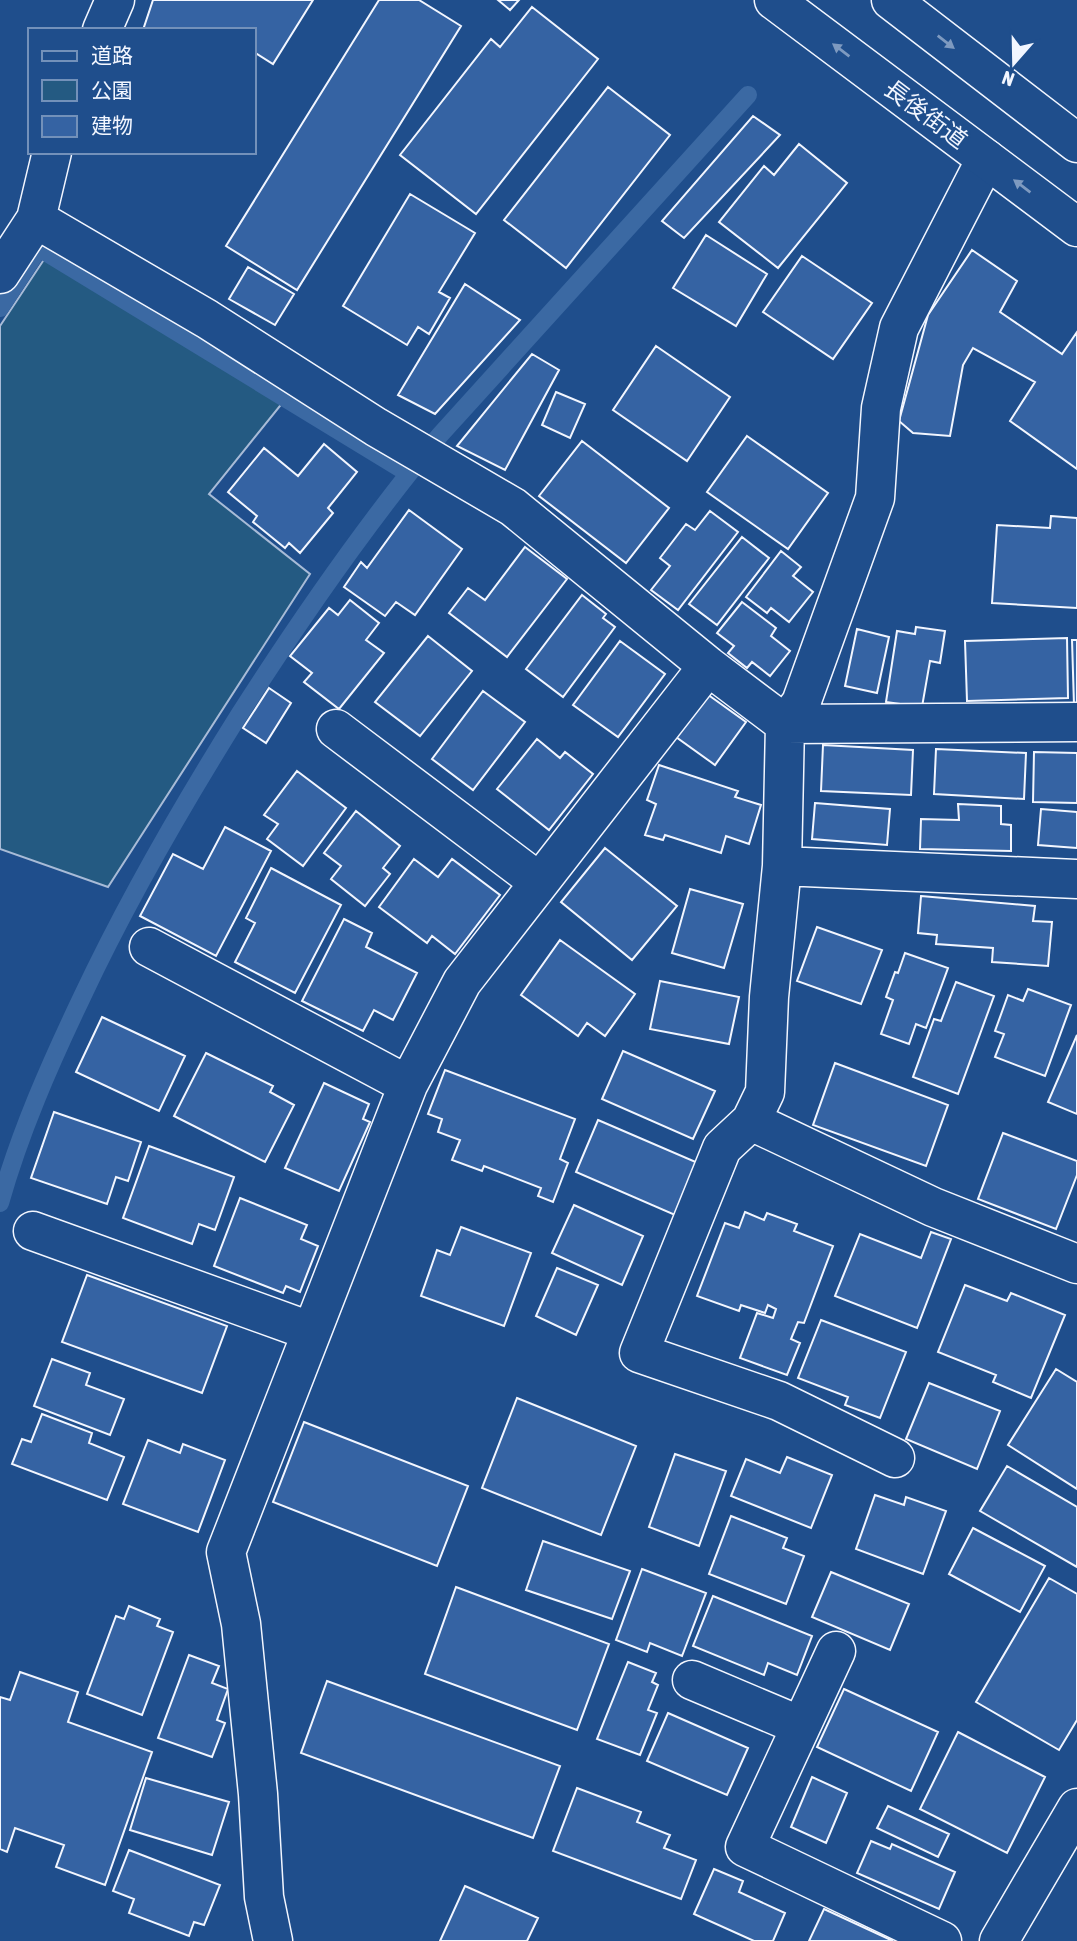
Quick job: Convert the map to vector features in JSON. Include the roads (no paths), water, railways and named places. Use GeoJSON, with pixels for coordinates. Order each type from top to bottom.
{"type":"FeatureCollection","features":[{"type":"Feature","properties":{"kind":"street"},"geometry":{"type":"LineString","coordinates":[[103,28],[114,0]]}},
{"type":"Feature","properties":{"kind":"street","name":"長後街道"},"geometry":{"type":"LineString","coordinates":[[774,0],[1077,227]]}},
{"type":"Feature","properties":{"kind":"street"},"geometry":{"type":"LineString","coordinates":[[891,0],[1077,143]]}},
{"type":"Feature","properties":{"kind":"street"},"geometry":{"type":"LineString","coordinates":[[0,274],[36,219],[52,154]]}},
{"type":"Feature","properties":{"kind":"street"},"geometry":{"type":"LineString","coordinates":[[895,1458],[779,1401],[639,1353],[722,1149],[751,1121],[765,1093],[769,998],[782,866],[786,724],[801,703],[875,498],[881,408],[899,328],[986,159]]}},
{"type":"Feature","properties":{"kind":"street"},"geometry":{"type":"LineString","coordinates":[[36,219],[207,319],[376,427],[513,507],[708,666],[786,724],[1077,722]]}},
{"type":"Feature","properties":{"kind":"street"},"geometry":{"type":"LineString","coordinates":[[273,1941],[264,1897],[258,1794],[241,1624],[226,1552],[408,1085],[462,982],[708,666]]}},
{"type":"Feature","properties":{"kind":"street"},"geometry":{"type":"LineString","coordinates":[[336,729],[539,882]]}},
{"type":"Feature","properties":{"kind":"street"},"geometry":{"type":"LineString","coordinates":[[782,866],[1077,879]]}},
{"type":"Feature","properties":{"kind":"street"},"geometry":{"type":"LineString","coordinates":[[149,947],[408,1085]]}},
{"type":"Feature","properties":{"kind":"street"},"geometry":{"type":"LineString","coordinates":[[751,1121],[933,1207],[1077,1264]]}},
{"type":"Feature","properties":{"kind":"street"},"geometry":{"type":"LineString","coordinates":[[33,1231],[310,1331]]}},
{"type":"Feature","properties":{"kind":"street"},"geometry":{"type":"LineString","coordinates":[[836,1651],[745,1847],[942,1941]]}},
{"type":"Feature","properties":{"kind":"street"},"geometry":{"type":"LineString","coordinates":[[692,1680],[801,1726]]}},
{"type":"Feature","properties":{"kind":"street"},"geometry":{"type":"LineString","coordinates":[[999,1941],[1077,1808]]}},
{"type":"Feature","properties":{"kind":"waterway"},"geometry":{"type":"LineString","coordinates":[[0,1203],[26,1124],[47,1073],[118,924],[197,784],[286,643],[360,537],[440,435],[748,95]]}},
{"type":"Feature","properties":{"kind":"waterway"},"geometry":{"type":"LineString","coordinates":[[0,308],[39,248],[408,473]]}}]}
